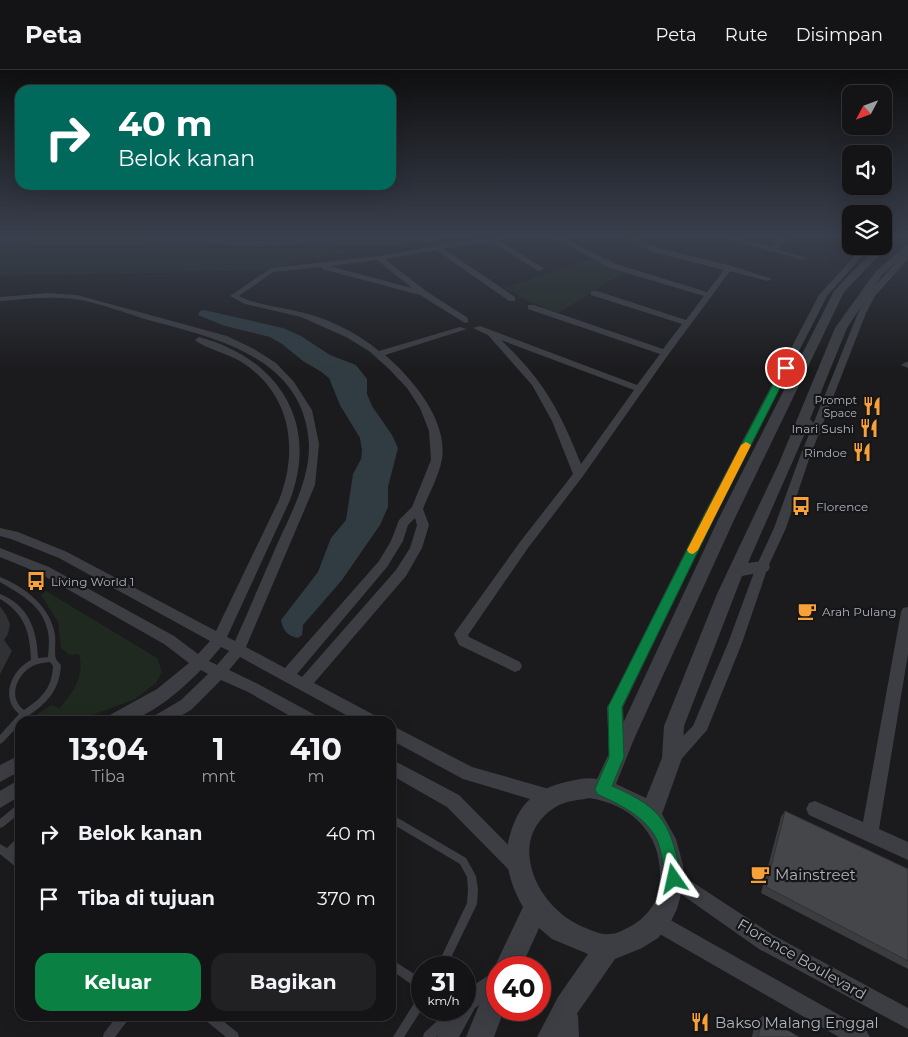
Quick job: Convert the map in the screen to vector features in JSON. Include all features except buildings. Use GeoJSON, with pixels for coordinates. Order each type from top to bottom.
{"type":"FeatureCollection","features":[{"type":"Feature","properties":{"kind":"street"},"geometry":{"type":"LineString","coordinates":[[256,281],[234,298],[305,315],[347,333],[380,354],[416,393],[435,429],[438,457],[417,508],[403,523],[396,541],[383,564],[287,676]]}},
{"type":"Feature","properties":{"kind":"street"},"geometry":{"type":"LineString","coordinates":[[376,281],[423,293]]}},
{"type":"Feature","properties":{"kind":"street"},"geometry":{"type":"LineString","coordinates":[[408,281],[464,324]]}},
{"type":"Feature","properties":{"kind":"street"},"geometry":{"type":"LineString","coordinates":[[486,281],[512,299]]}},
{"type":"Feature","properties":{"kind":"street"},"geometry":{"type":"LineString","coordinates":[[663,281],[709,295]]}},
{"type":"Feature","properties":{"kind":"street"},"geometry":{"type":"LineString","coordinates":[[515,666],[464,642],[461,634],[524,545],[579,474],[665,353],[719,281]]}},
{"type":"Feature","properties":{"kind":"street"},"geometry":{"type":"LineString","coordinates":[[617,757],[615,707],[711,512],[770,401],[810,318],[823,295],[838,281]]}},
{"type":"Feature","properties":{"kind":"street"},"geometry":{"type":"LineString","coordinates":[[602,789],[726,520],[840,292],[848,281]]}},
{"type":"Feature","properties":{"kind":"street"},"geometry":{"type":"LineString","coordinates":[[650,816],[672,758],[674,726],[726,594],[739,571],[841,328],[861,297],[877,281]]}},
{"type":"Feature","properties":{"kind":"street"},"geometry":{"type":"LineString","coordinates":[[672,758],[699,730],[735,643],[762,567],[780,528],[848,345],[871,295],[882,281]]}},
{"type":"Feature","properties":{"kind":"street"},"geometry":{"type":"LineString","coordinates":[[840,292],[861,297]]}},
{"type":"Feature","properties":{"kind":"street"},"geometry":{"type":"LineString","coordinates":[[594,293],[688,324]]}},
{"type":"Feature","properties":{"kind":"street"},"geometry":{"type":"LineString","coordinates":[[0,300],[48,295],[78,297],[224,338],[251,350],[273,365],[291,384],[307,410],[314,444],[309,486],[238,650],[186,705],[167,716]]}},
{"type":"Feature","properties":{"kind":"street"},"geometry":{"type":"LineString","coordinates":[[0,305],[43,301],[69,303],[214,344],[239,356],[260,370],[276,388],[291,413],[296,445],[290,485],[219,640],[199,663],[167,692],[137,711],[125,716]]}},
{"type":"Feature","properties":{"kind":"street"},"geometry":{"type":"LineString","coordinates":[[531,308],[665,353]]}},
{"type":"Feature","properties":{"kind":"street"},"geometry":{"type":"LineString","coordinates":[[380,354],[464,324],[478,322],[480,325],[477,328],[490,334],[639,389]]}},
{"type":"Feature","properties":{"kind":"street"},"geometry":{"type":"LineString","coordinates":[[490,334],[530,375],[540,390],[560,428],[579,474]]}},
{"type":"Feature","properties":{"kind":"street"},"geometry":{"type":"LineString","coordinates":[[770,401],[787,398]]}},
{"type":"Feature","properties":{"kind":"street"},"geometry":{"type":"LineString","coordinates":[[804,420],[815,434]]}},
{"type":"Feature","properties":{"kind":"street"},"geometry":{"type":"LineString","coordinates":[[304,685],[400,572],[416,548],[423,525],[417,508]]}},
{"type":"Feature","properties":{"kind":"street"},"geometry":{"type":"LineString","coordinates":[[0,532],[14,535],[63,555],[362,716]]}},
{"type":"Feature","properties":{"kind":"street"},"geometry":{"type":"LineString","coordinates":[[0,552],[52,574],[169,640],[199,663],[253,688],[303,716]]}},
{"type":"Feature","properties":{"kind":"street"},"geometry":{"type":"LineString","coordinates":[[739,571],[762,567]]}},
{"type":"Feature","properties":{"kind":"street"},"geometry":{"type":"LineString","coordinates":[[870,834],[908,612]]}},
{"type":"Feature","properties":{"kind":"street"},"geometry":{"type":"LineString","coordinates":[[396,735],[469,774],[550,797]]}},
{"type":"Feature","properties":{"kind":"street"},"geometry":{"type":"LineString","coordinates":[[0,774],[15,765]]}},
{"type":"Feature","properties":{"kind":"street"},"geometry":{"type":"LineString","coordinates":[[396,769],[453,801],[518,867]]}},
{"type":"Feature","properties":{"kind":"street"},"geometry":{"type":"LineString","coordinates":[[569,789],[602,789],[628,800],[650,816],[665,840],[674,879],[667,906],[658,922],[643,934],[608,947],[580,940],[559,930],[536,908],[526,891],[518,867],[518,843],[524,825],[534,809],[550,797],[569,789]]}},
{"type":"Feature","properties":{"kind":"street"},"geometry":{"type":"LineString","coordinates":[[0,800],[15,790]]}},
{"type":"Feature","properties":{"kind":"street"},"geometry":{"type":"LineString","coordinates":[[815,809],[908,851]]}},
{"type":"Feature","properties":{"kind":"street","name":"Florence Boulevard"},"geometry":{"type":"LineString","coordinates":[[674,879],[766,942],[908,1019]]}},
{"type":"Feature","properties":{"kind":"street"},"geometry":{"type":"LineString","coordinates":[[513,956],[536,908]]}},
{"type":"Feature","properties":{"kind":"street"},"geometry":{"type":"LineString","coordinates":[[658,922],[859,1037]]}},
{"type":"Feature","properties":{"kind":"street"},"geometry":{"type":"LineString","coordinates":[[550,1037],[567,1006],[608,947]]}},
{"type":"Feature","properties":{"kind":"street"},"geometry":{"type":"LineString","coordinates":[[476,996],[486,989]]}},
{"type":"Feature","properties":{"kind":"street"},"geometry":{"type":"LineString","coordinates":[[567,1006],[568,1037]]}},
{"type":"Feature","properties":{"kind":"street"},"geometry":{"type":"LineString","coordinates":[[448,1037],[456,1021]]}},
{"type":"Feature","properties":{"kind":"street"},"geometry":{"type":"LineString","coordinates":[[480,1037],[486,1021]]}},
{"type":"Feature","properties":{"kind":"lane"},"geometry":{"type":"LineString","coordinates":[[0,580],[24,593],[42,610],[52,633],[52,659],[57,665],[56,683],[49,695],[38,706],[24,714],[15,710],[9,704],[8,695],[10,686],[16,677],[35,662],[52,659]]}},
{"type":"Feature","properties":{"kind":"lane"},"geometry":{"type":"LineString","coordinates":[[0,596],[11,601],[27,619],[35,640],[35,662]]}},
{"type":"Feature","properties":{"kind":"lane"},"geometry":{"type":"LineString","coordinates":[[0,740],[15,724]]}},
{"type":"Feature","properties":{"kind":"lane"},"geometry":{"type":"LineString","coordinates":[[0,824],[15,812]]}},
{"type":"Feature","properties":{"kind":"lane"},"geometry":{"type":"LineString","coordinates":[[396,821],[464,861],[471,876],[474,890],[472,904],[447,956]]}},
{"type":"Feature","properties":{"kind":"lane"},"geometry":{"type":"LineString","coordinates":[[15,844],[3,851],[15,861]]}},
{"type":"Feature","properties":{"kind":"lane"},"geometry":{"type":"LineString","coordinates":[[396,967],[411,978]]}},
{"type":"Feature","properties":{"kind":"lane"},"geometry":{"type":"LineString","coordinates":[[398,1037],[411,1018]]}},
{"type":"Feature","properties":{"kind":"lane"},"geometry":{"type":"LineString","coordinates":[[108,1037],[120,1021]]}},
{"type":"Feature","properties":{"kind":"lane"},"geometry":{"type":"LineString","coordinates":[[215,1021],[234,1037]]}},
{"type":"Feature","properties":{"kind":"lane"},"geometry":{"type":"LineString","coordinates":[[428,1037],[447,1021]]}},
{"type":"Feature","properties":{"kind":"shaded area"},"geometry":{"type":"Polygon","coordinates":[[[525,281],[610,281],[558,313],[528,301],[505,288],[525,281]]]}},
{"type":"Feature","properties":{"kind":"shaded area"},"geometry":{"type":"Polygon","coordinates":[[[204,310],[283,328],[301,336],[330,355],[356,365],[367,379],[367,394],[372,406],[392,435],[398,448],[388,487],[388,507],[380,525],[342,580],[303,625],[302,635],[298,638],[286,632],[281,620],[318,572],[331,538],[346,520],[353,474],[361,459],[360,438],[340,405],[329,378],[270,337],[225,326],[198,315],[200,311],[204,310]]]}},
{"type":"Feature","properties":{"kind":"shaded area"},"geometry":{"type":"Polygon","coordinates":[[[46,591],[157,658],[162,672],[156,683],[135,699],[90,716],[35,716],[51,705],[60,708],[77,684],[80,670],[79,654],[70,655],[61,648],[58,622],[41,595],[46,591]]]}},
{"type":"Feature","properties":{"kind":"slow traffic"},"geometry":{"type":"LineString","coordinates":[[693,550],[746,445]]}},
{"type":"Feature","properties":{"kind":"place","name":"Prompt Space"},"geometry":{"type":"Point","coordinates":[872,406]}},
{"type":"Feature","properties":{"kind":"place","name":"Inari Sushi"},"geometry":{"type":"Point","coordinates":[869,428]}},
{"type":"Feature","properties":{"kind":"place","name":"Rindoe"},"geometry":{"type":"Point","coordinates":[862,452]}},
{"type":"Feature","properties":{"kind":"place","name":"Florence"},"geometry":{"type":"Point","coordinates":[801,506]}},
{"type":"Feature","properties":{"kind":"place","name":"Living World 1"},"geometry":{"type":"Point","coordinates":[36,581]}},
{"type":"Feature","properties":{"kind":"place","name":"Arah Pulang"},"geometry":{"type":"Point","coordinates":[807,611]}},
{"type":"Feature","properties":{"kind":"place","name":"Mainstreet"},"geometry":{"type":"Point","coordinates":[760,874]}},
{"type":"Feature","properties":{"kind":"place","name":"Bakso Malang Enggal"},"geometry":{"type":"Point","coordinates":[700,1022]}},
{"type":"Feature","properties":{"kind":"route"},"geometry":{"type":"LineString","coordinates":[[674,879],[665,840],[650,816],[628,800],[602,789],[617,757],[615,707],[711,512],[786,368]]}}]}
